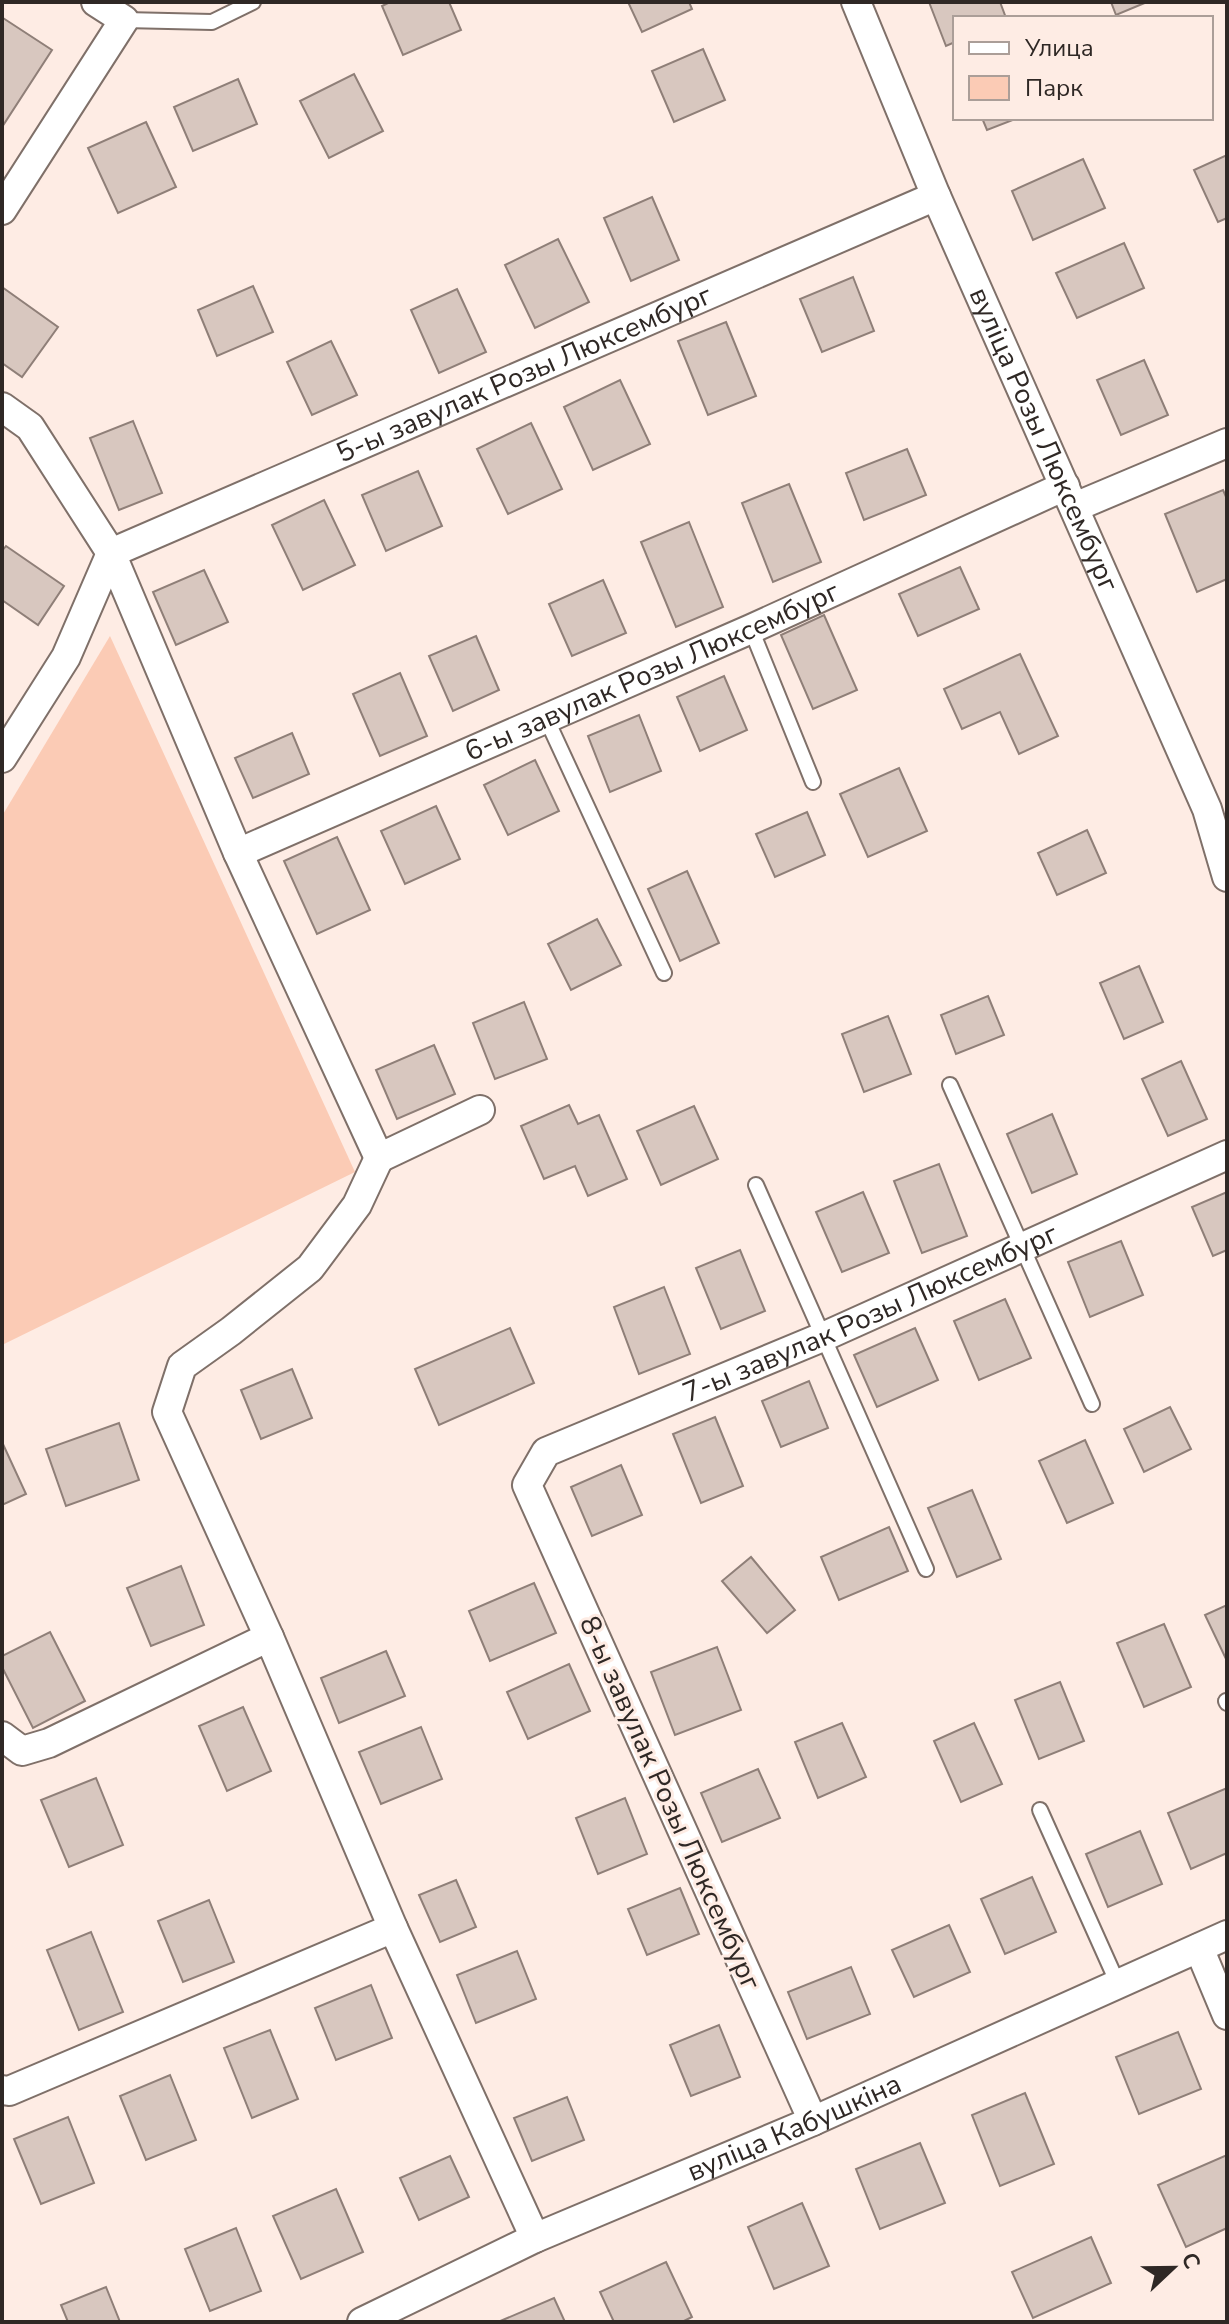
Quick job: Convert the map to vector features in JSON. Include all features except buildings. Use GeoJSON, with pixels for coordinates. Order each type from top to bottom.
{"type":"FeatureCollection","features":[{"type":"Feature","properties":{"kind":"street"},"geometry":{"type":"LineString","coordinates":[[2,210],[124,20],[96,2]]}},
{"type":"Feature","properties":{"kind":"street","name":"вуліца Розы Люксембург"},"geometry":{"type":"LineString","coordinates":[[856,2],[936,196],[1070,496],[1217,805],[1227,877]]}},
{"type":"Feature","properties":{"kind":"street","name":"5-ы завулак Розы Люксембург"},"geometry":{"type":"LineString","coordinates":[[111,553],[936,196]]}},
{"type":"Feature","properties":{"kind":"street"},"geometry":{"type":"LineString","coordinates":[[2,407],[30,427],[111,553],[238,853],[379,1158]]}},
{"type":"Feature","properties":{"kind":"street","name":"6-ы завулак Розы Люксембург"},"geometry":{"type":"LineString","coordinates":[[238,853],[751,629],[1070,496],[1227,443]]}},
{"type":"Feature","properties":{"kind":"street"},"geometry":{"type":"LineString","coordinates":[[2,758],[66,657],[111,553]]}},
{"type":"Feature","properties":{"kind":"street"},"geometry":{"type":"LineString","coordinates":[[480,1110],[379,1158],[357,1205],[310,1268],[182,1366],[167,1412],[269,1637],[393,1928],[535,2238]]}},
{"type":"Feature","properties":{"kind":"street","name":"7-ы завулак Розы Люксембург"},"geometry":{"type":"LineString","coordinates":[[527,1485],[546,1452],[825,1336],[1227,1155]]}},
{"type":"Feature","properties":{"kind":"street","name":"8-ы завулак Розы Люксембург"},"geometry":{"type":"LineString","coordinates":[[527,1485],[813,2121]]}},
{"type":"Feature","properties":{"kind":"street"},"geometry":{"type":"LineString","coordinates":[[2,1736],[22,1751],[49,1743],[269,1637]]}},
{"type":"Feature","properties":{"kind":"street"},"geometry":{"type":"LineString","coordinates":[[2,2090],[9,2091],[393,1928]]}},
{"type":"Feature","properties":{"kind":"street","name":"вуліца Кабушкіна"},"geometry":{"type":"LineString","coordinates":[[362,2322],[535,2238],[813,2121],[1227,1935]]}},
{"type":"Feature","properties":{"kind":"street"},"geometry":{"type":"LineString","coordinates":[[1199,1948],[1227,2015]]}},
{"type":"Feature","properties":{"kind":"lane"},"geometry":{"type":"LineString","coordinates":[[124,20],[212,22],[253,2]]}},
{"type":"Feature","properties":{"kind":"lane"},"geometry":{"type":"LineString","coordinates":[[751,629],[813,782]]}},
{"type":"Feature","properties":{"kind":"lane"},"geometry":{"type":"LineString","coordinates":[[546,718],[664,973]]}},
{"type":"Feature","properties":{"kind":"lane"},"geometry":{"type":"LineString","coordinates":[[950,1085],[1092,1404]]}},
{"type":"Feature","properties":{"kind":"lane"},"geometry":{"type":"LineString","coordinates":[[756,1185],[926,1569]]}},
{"type":"Feature","properties":{"kind":"lane"},"geometry":{"type":"LineString","coordinates":[[1040,1810],[1118,1984]]}},
{"type":"Feature","properties":{"kind":"green space"},"geometry":{"type":"Polygon","coordinates":[[[110,636],[355,1172],[2,1345],[2,816],[110,636]]]}}]}
